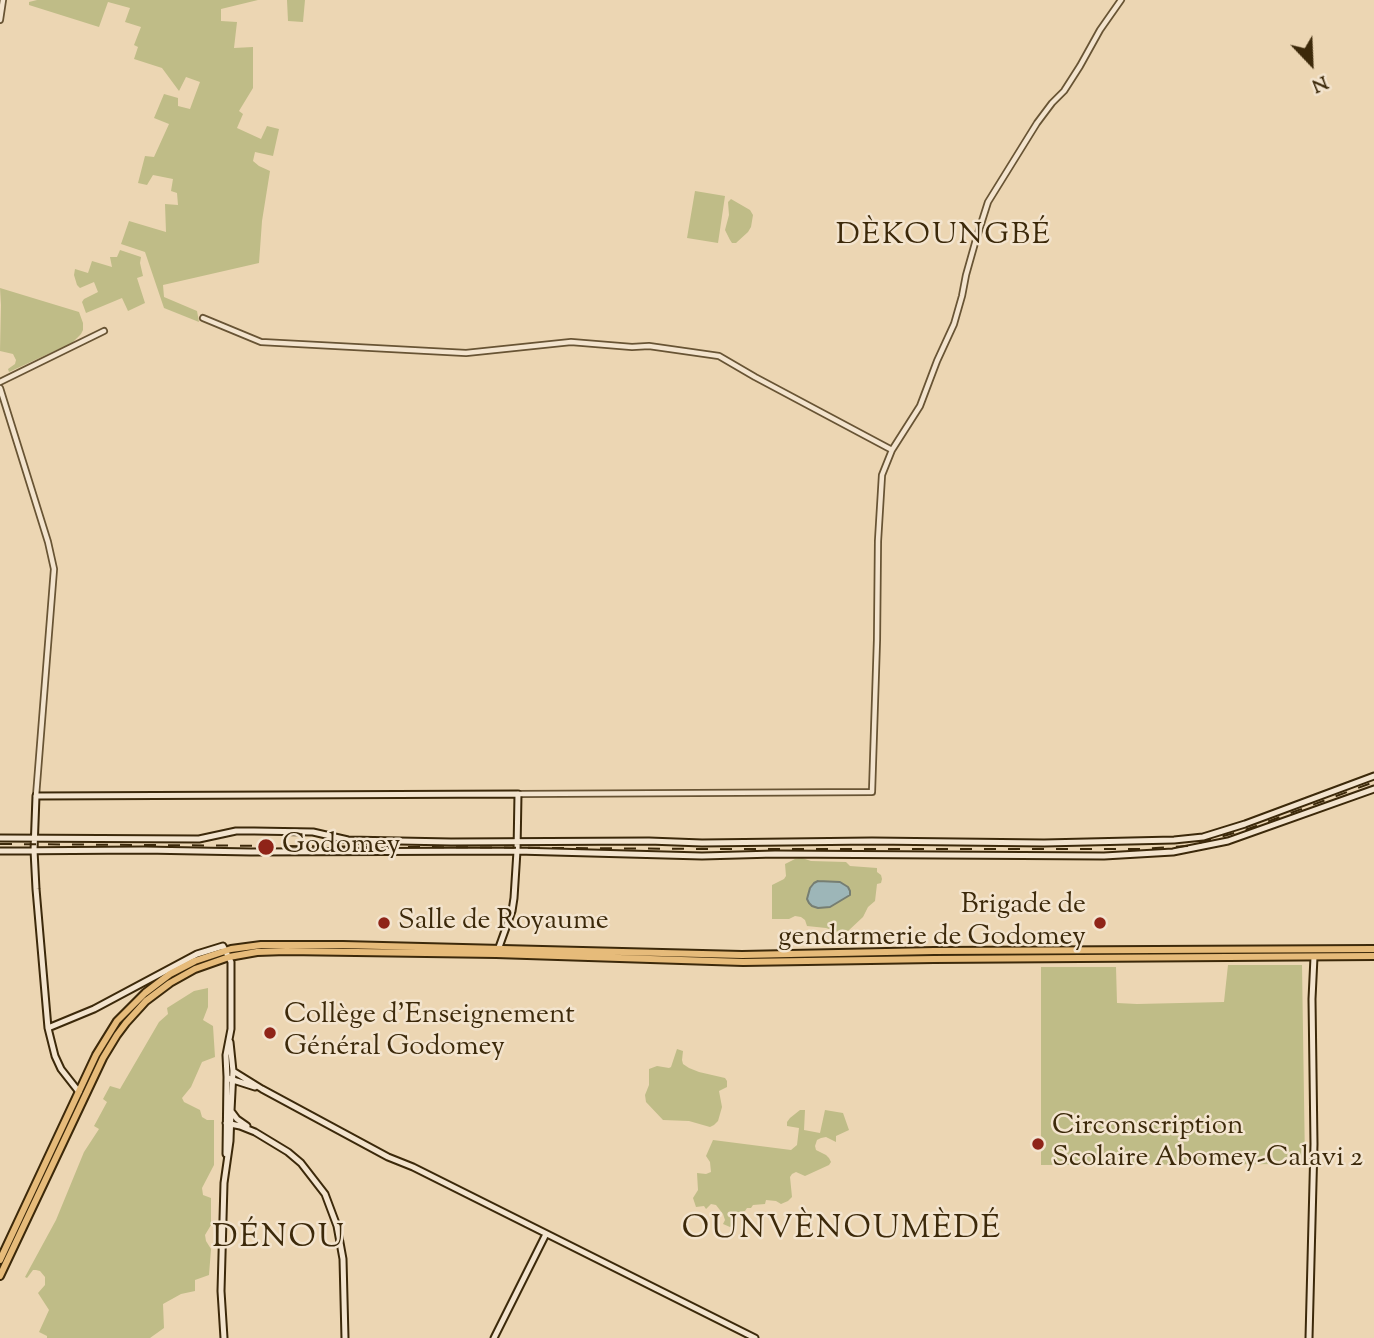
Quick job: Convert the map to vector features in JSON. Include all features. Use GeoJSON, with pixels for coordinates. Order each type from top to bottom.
{"type":"FeatureCollection","features":[{"type":"Feature","properties":{"kind":"highway"},"geometry":{"type":"LineString","coordinates":[[0,1261],[79,1092],[117,1021],[145,993],[170,974],[195,961],[226,951],[497,951],[742,955],[934,951],[1374,949]]}},
{"type":"Feature","properties":{"kind":"highway"},"geometry":{"type":"LineString","coordinates":[[0,1276],[103,1058],[117,1035],[141,1007],[170,983],[226,951]]}},
{"type":"Feature","properties":{"kind":"highway"},"geometry":{"type":"LineString","coordinates":[[497,951],[743,962],[934,958],[1374,956]]}},
{"type":"Feature","properties":{"kind":"main road"},"geometry":{"type":"LineString","coordinates":[[0,838],[199,839],[226,832],[254,831],[313,832],[348,840],[517,842],[872,841],[979,844],[1174,840],[1203,837],[1245,824],[1374,776]]}},
{"type":"Feature","properties":{"kind":"main road"},"geometry":{"type":"LineString","coordinates":[[0,851],[517,851],[702,856],[1104,856],[1173,852],[1227,841],[1374,789]]}},
{"type":"Feature","properties":{"kind":"main road"},"geometry":{"type":"LineString","coordinates":[[79,1092],[61,1069],[48,1028],[34,850],[36,796],[518,794],[513,905],[497,951]]}},
{"type":"Feature","properties":{"kind":"main road"},"geometry":{"type":"LineString","coordinates":[[48,1028],[94,1009],[197,954],[226,951],[232,962],[232,971],[231,1029],[226,1055],[230,1079],[230,1119],[225,1147],[227,1158],[221,1291],[223,1338]]}},
{"type":"Feature","properties":{"kind":"main road"},"geometry":{"type":"LineString","coordinates":[[1309,1338],[1314,1144],[1314,957]]}},
{"type":"Feature","properties":{"kind":"main road"},"geometry":{"type":"LineString","coordinates":[[229,1038],[233,1071],[230,1079],[230,1119]]}},
{"type":"Feature","properties":{"kind":"main road"},"geometry":{"type":"LineString","coordinates":[[233,1071],[388,1157],[755,1338]]}},
{"type":"Feature","properties":{"kind":"main road"},"geometry":{"type":"LineString","coordinates":[[230,1079],[262,1089]]}},
{"type":"Feature","properties":{"kind":"main road"},"geometry":{"type":"LineString","coordinates":[[230,1119],[288,1152],[301,1163],[326,1194],[337,1226],[343,1259],[345,1338]]}},
{"type":"Feature","properties":{"kind":"main road"},"geometry":{"type":"LineString","coordinates":[[494,1338],[546,1234]]}},
{"type":"Feature","properties":{"kind":"street"},"geometry":{"type":"LineString","coordinates":[[0,20],[4,0]]}},
{"type":"Feature","properties":{"kind":"street"},"geometry":{"type":"LineString","coordinates":[[518,794],[872,792],[882,475],[892,450],[920,406],[954,324],[988,202],[1037,123],[1064,91],[1121,0]]}},
{"type":"Feature","properties":{"kind":"street"},"geometry":{"type":"LineString","coordinates":[[203,318],[261,342],[466,353],[571,342],[649,346],[719,356],[892,450]]}},
{"type":"Feature","properties":{"kind":"street"},"geometry":{"type":"LineString","coordinates":[[0,382],[104,331]]}},
{"type":"Feature","properties":{"kind":"street"},"geometry":{"type":"LineString","coordinates":[[0,388],[54,569],[36,796]]}},
{"type":"Feature","properties":{"kind":"shaded area"},"geometry":{"type":"Polygon","coordinates":[[[258,0],[221,9],[221,21],[237,22],[234,48],[253,47],[253,88],[239,111],[243,114],[237,128],[261,139],[267,126],[279,129],[273,156],[255,152],[253,161],[270,171],[259,263],[163,285],[164,297],[197,311],[199,322],[164,308],[145,252],[121,244],[129,221],[166,232],[165,204],[178,205],[177,193],[171,191],[173,179],[153,175],[147,185],[138,183],[145,156],[154,157],[169,124],[154,118],[164,94],[178,98],[178,106],[190,109],[200,82],[186,77],[179,91],[162,68],[134,59],[138,47],[134,45],[141,27],[125,22],[130,8],[108,2],[99,27],[29,5],[29,2],[258,0]]]}},
{"type":"Feature","properties":{"kind":"shaded area"},"geometry":{"type":"Polygon","coordinates":[[[287,0],[305,0],[303,22],[288,21],[287,0]]]}},
{"type":"Feature","properties":{"kind":"shaded area"},"geometry":{"type":"Polygon","coordinates":[[[695,191],[725,196],[718,243],[687,238],[695,191]]]}},
{"type":"Feature","properties":{"kind":"shaded area"},"geometry":{"type":"Polygon","coordinates":[[[731,199],[750,210],[753,215],[748,232],[736,243],[732,243],[725,230],[729,215],[728,202],[731,199]]]}},
{"type":"Feature","properties":{"kind":"shaded area"},"geometry":{"type":"Polygon","coordinates":[[[120,250],[141,257],[143,276],[137,278],[145,303],[128,311],[122,298],[86,313],[82,302],[98,292],[94,282],[80,288],[77,285],[75,269],[88,273],[92,261],[112,267],[110,257],[117,257],[120,250]]]}},
{"type":"Feature","properties":{"kind":"shaded area"},"geometry":{"type":"Polygon","coordinates":[[[0,288],[79,312],[83,323],[81,334],[72,343],[9,372],[8,369],[16,360],[13,354],[0,351],[0,288]]]}},
{"type":"Feature","properties":{"kind":"shaded area"},"geometry":{"type":"Polygon","coordinates":[[[795,859],[846,862],[850,866],[877,868],[882,879],[881,883],[877,884],[875,901],[847,932],[807,926],[801,917],[772,919],[772,885],[784,879],[785,864],[795,859]],[[819,881],[810,888],[807,898],[840,900],[850,895],[847,887],[840,882],[819,881]]]}},
{"type":"Feature","properties":{"kind":"shaded area"},"geometry":{"type":"Polygon","coordinates":[[[1228,965],[1302,965],[1305,1164],[1041,1165],[1041,967],[1116,967],[1117,1003],[1137,1004],[1224,1002],[1228,965]]]}},
{"type":"Feature","properties":{"kind":"shaded area"},"geometry":{"type":"Polygon","coordinates":[[[208,988],[208,1007],[203,1020],[213,1026],[215,1057],[202,1062],[191,1087],[182,1098],[184,1102],[200,1110],[202,1117],[214,1120],[214,1165],[202,1188],[203,1195],[211,1198],[211,1225],[205,1235],[211,1249],[209,1275],[195,1280],[195,1291],[181,1294],[163,1304],[164,1328],[150,1338],[47,1338],[39,1332],[49,1310],[38,1293],[45,1285],[45,1277],[40,1271],[33,1270],[25,1277],[56,1220],[84,1152],[99,1129],[94,1126],[107,1102],[103,1099],[110,1086],[120,1089],[159,1022],[168,1014],[167,1008],[194,991],[208,988]]]}},
{"type":"Feature","properties":{"kind":"shaded area"},"geometry":{"type":"Polygon","coordinates":[[[677,1049],[683,1051],[683,1064],[689,1068],[725,1078],[727,1081],[727,1087],[719,1091],[722,1107],[718,1121],[710,1127],[689,1121],[663,1120],[646,1102],[649,1069],[657,1066],[671,1067],[677,1049]]]}},
{"type":"Feature","properties":{"kind":"shaded area"},"geometry":{"type":"Polygon","coordinates":[[[800,1110],[805,1110],[804,1130],[820,1133],[825,1110],[843,1113],[849,1130],[836,1136],[836,1142],[826,1137],[817,1140],[815,1146],[816,1150],[829,1158],[829,1165],[805,1176],[796,1172],[792,1174],[792,1197],[788,1201],[781,1204],[766,1200],[765,1204],[753,1205],[737,1213],[734,1224],[730,1227],[723,1224],[723,1214],[716,1205],[711,1204],[706,1209],[704,1206],[696,1207],[693,1198],[698,1190],[697,1173],[711,1172],[706,1156],[713,1140],[791,1150],[797,1145],[799,1128],[787,1126],[787,1122],[800,1110]]]}},
{"type":"Feature","properties":{"kind":"water"},"geometry":{"type":"Polygon","coordinates":[[[818,881],[840,882],[848,887],[850,895],[830,907],[812,906],[807,899],[810,888],[818,881]]]}},
{"type":"Feature","properties":{"kind":"railway"},"geometry":{"type":"LineString","coordinates":[[0,844],[1140,849],[1187,846],[1245,830],[1374,782]]}},
{"type":"Feature","properties":{"kind":"place","name":"Godomey"},"geometry":{"type":"Point","coordinates":[266,847]}},
{"type":"Feature","properties":{"kind":"place","name":"Salle de Royaume"},"geometry":{"type":"Point","coordinates":[384,923]}},
{"type":"Feature","properties":{"kind":"place","name":"Brigade de gendarmerie de Godomey"},"geometry":{"type":"Point","coordinates":[1100,923]}},
{"type":"Feature","properties":{"kind":"place","name":"Collège d’Enseignement Général Godomey"},"geometry":{"type":"Point","coordinates":[270,1033]}},
{"type":"Feature","properties":{"kind":"place","name":"Circonscription Scolaire Abomey-Calavi 2"},"geometry":{"type":"Point","coordinates":[1038,1144]}},
{"type":"Feature","properties":{"kind":"district","name":"DÈKOUNGBÉ"},"geometry":{"type":"Point","coordinates":[944,238]}},
{"type":"Feature","properties":{"kind":"district","name":"OUNVÈNOUMÈDÉ"},"geometry":{"type":"Point","coordinates":[842,1232]}},
{"type":"Feature","properties":{"kind":"district","name":"DÉNOU"},"geometry":{"type":"Point","coordinates":[279,1241]}}]}
